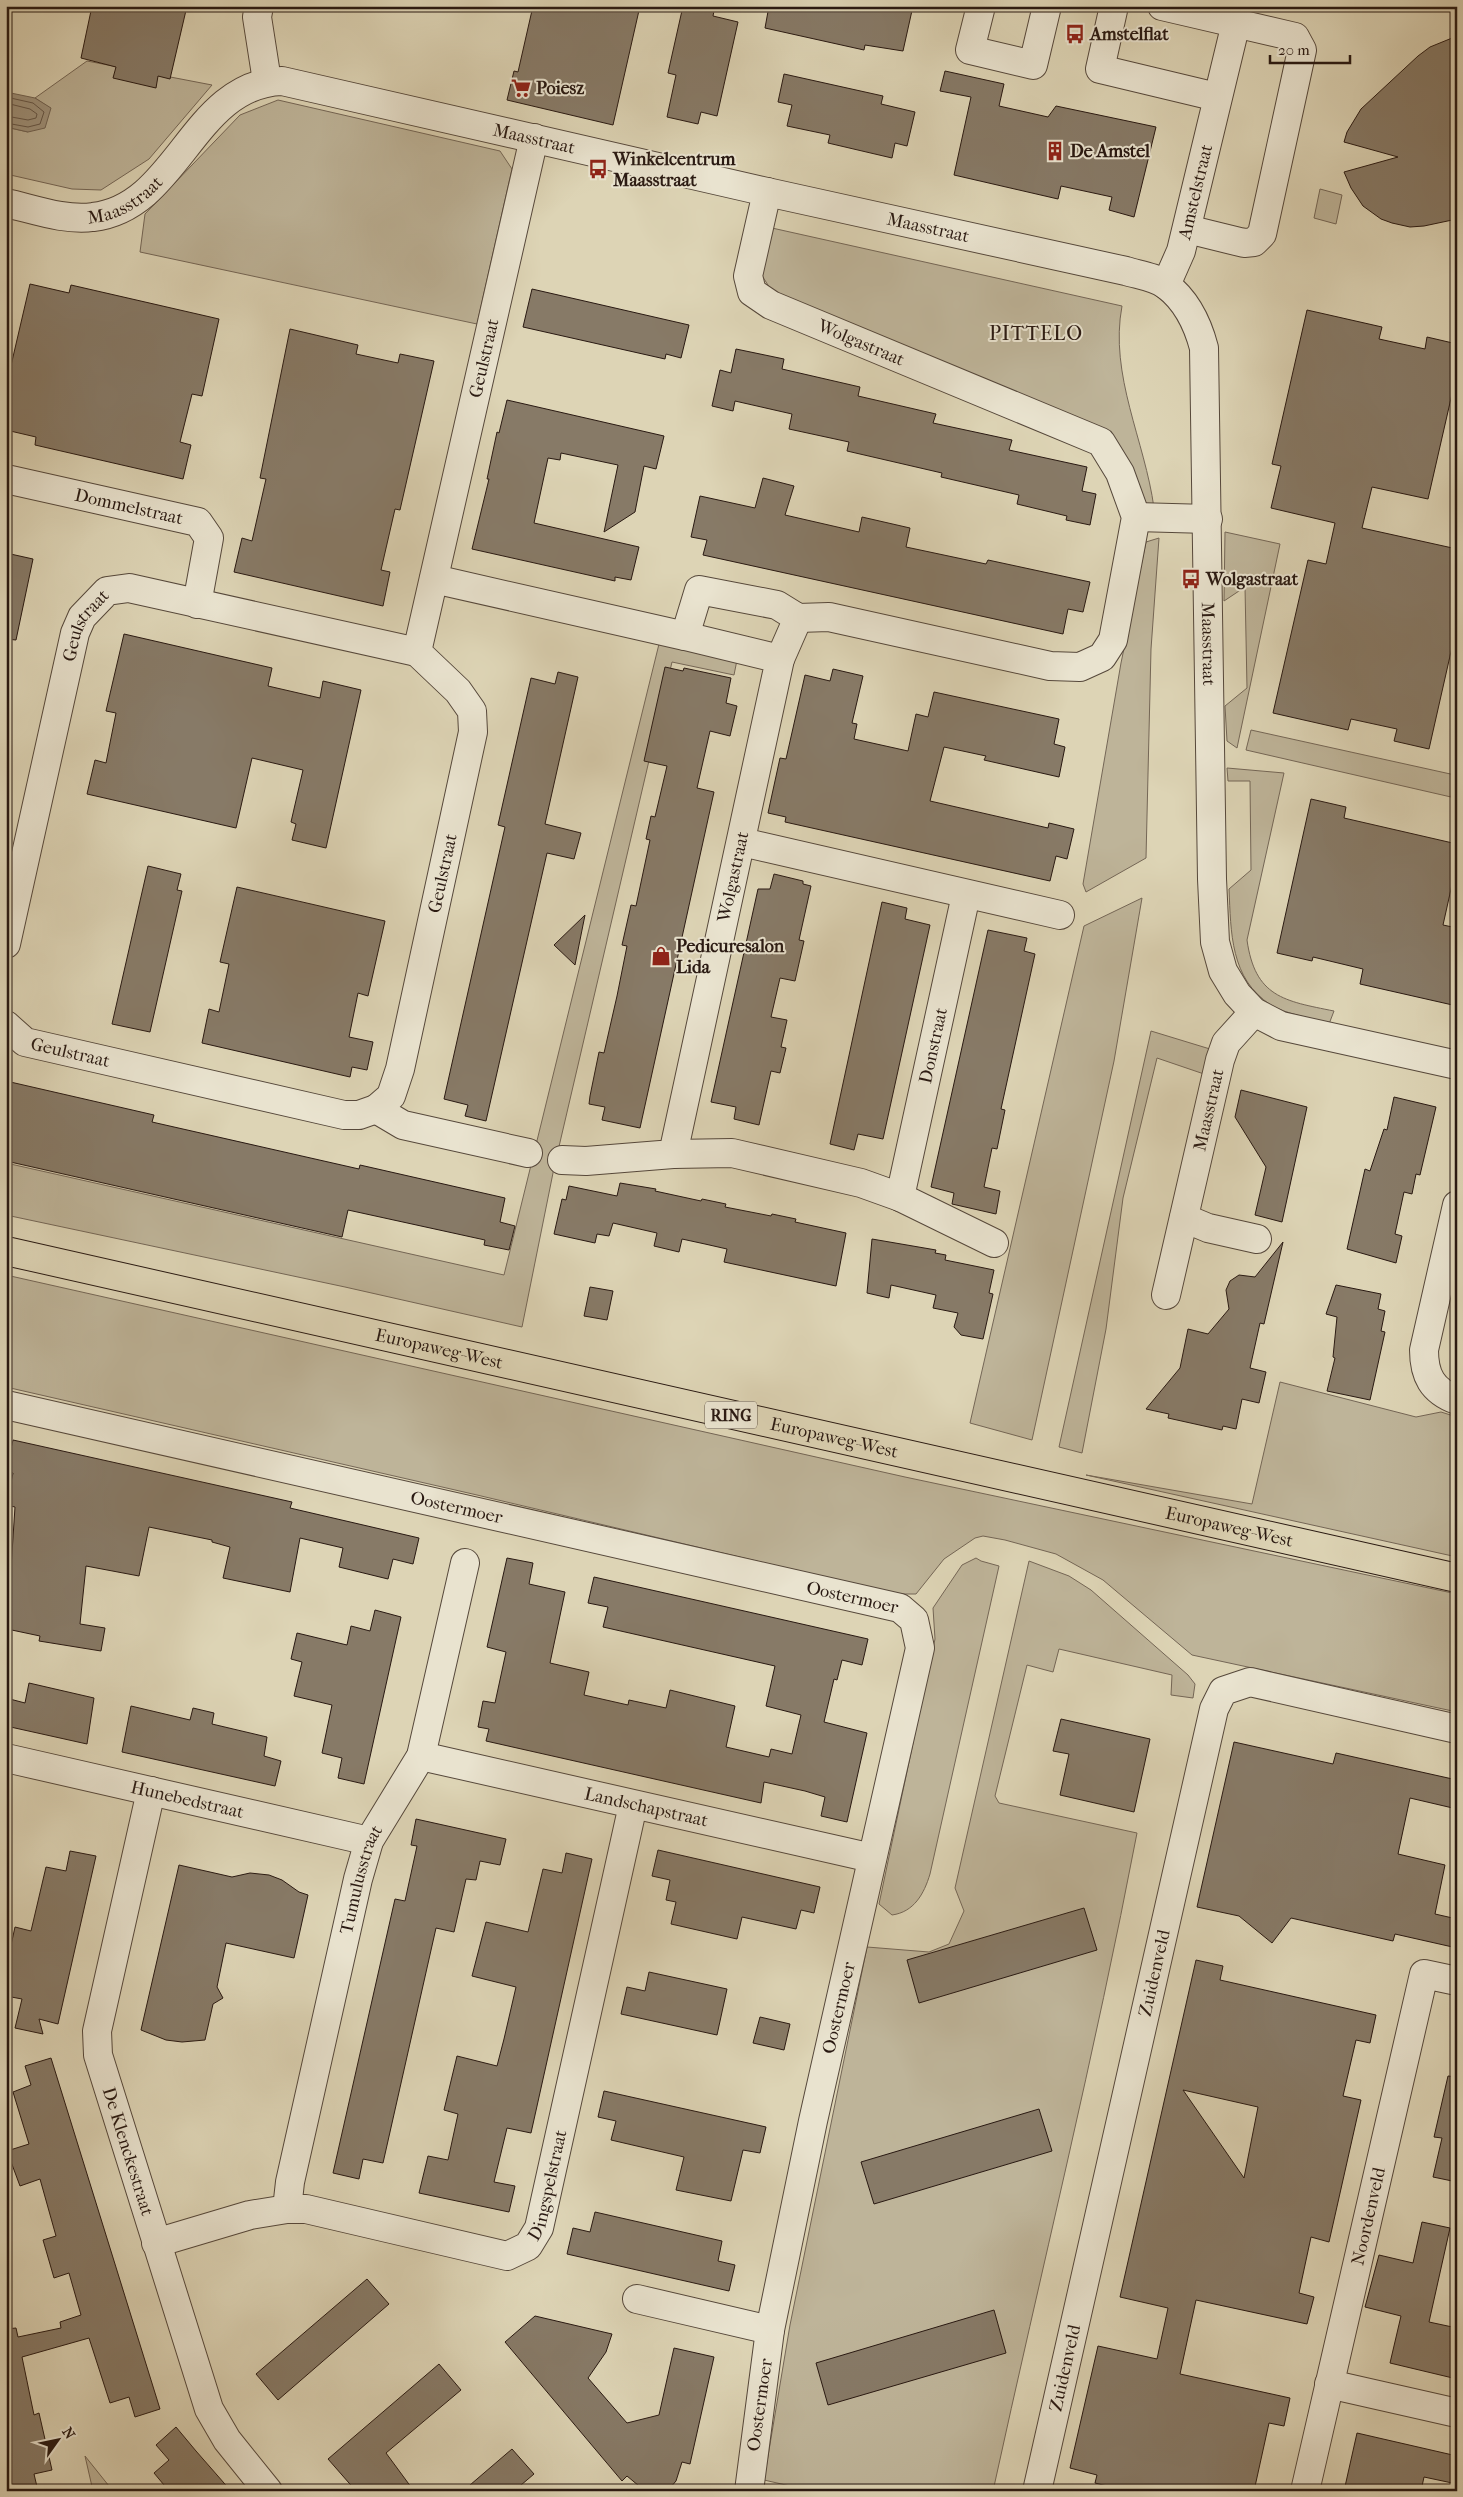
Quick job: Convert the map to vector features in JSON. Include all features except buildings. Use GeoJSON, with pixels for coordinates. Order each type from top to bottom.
{"type":"FeatureCollection","features":[{"type":"Feature","properties":{"kind":"main road","name":"Europaweg-West"},"geometry":{"type":"LineString","coordinates":[[6,1251],[1457,1578]]}},
{"type":"Feature","properties":{"kind":"street"},"geometry":{"type":"LineString","coordinates":[[259,6],[258,17],[267,81]]}},
{"type":"Feature","properties":{"kind":"street"},"geometry":{"type":"LineString","coordinates":[[980,6],[970,50],[1033,65],[1047,6]]}},
{"type":"Feature","properties":{"kind":"street"},"geometry":{"type":"LineString","coordinates":[[1114,6],[1100,69],[1217,97]]}},
{"type":"Feature","properties":{"kind":"street"},"geometry":{"type":"LineString","coordinates":[[1162,6],[1295,37],[1302,50],[1262,234],[1254,242],[1244,243],[1187,230]]}},
{"type":"Feature","properties":{"kind":"street","name":"Amstelstraat"},"geometry":{"type":"LineString","coordinates":[[1166,285],[1181,250],[1187,230],[1217,97],[1236,24]]}},
{"type":"Feature","properties":{"kind":"street","name":"Maasstraat"},"geometry":{"type":"LineString","coordinates":[[6,204],[60,215],[93,217],[124,208],[143,196],[209,117],[226,101],[241,91],[267,81],[296,83],[767,192],[1126,271],[1166,285],[1186,308],[1199,329],[1204,348],[1212,879],[1215,942],[1223,971],[1237,994],[1254,1012],[1281,1026],[1457,1066]]}},
{"type":"Feature","properties":{"kind":"street","name":"Geulstraat"},"geometry":{"type":"LineString","coordinates":[[417,652],[534,138]]}},
{"type":"Feature","properties":{"kind":"street","name":"Wolgastraat"},"geometry":{"type":"LineString","coordinates":[[767,192],[748,276],[752,292],[771,305],[1101,442],[1120,473],[1136,518]]}},
{"type":"Feature","properties":{"kind":"street","name":"Dommelstraat"},"geometry":{"type":"LineString","coordinates":[[6,479],[198,522],[209,538],[197,604]]}},
{"type":"Feature","properties":{"kind":"street"},"geometry":{"type":"LineString","coordinates":[[685,636],[699,590],[777,605],[798,618],[829,617],[1050,666],[1080,668],[1102,657],[1112,640],[1136,518],[1208,518]]}},
{"type":"Feature","properties":{"kind":"street"},"geometry":{"type":"LineString","coordinates":[[434,579],[780,659]]}},
{"type":"Feature","properties":{"kind":"street","name":"Geulstraat"},"geometry":{"type":"LineString","coordinates":[[6,944],[75,633],[82,617],[107,591],[128,588],[417,652],[458,691],[472,711],[473,732],[400,1069],[391,1096],[376,1109],[359,1115],[344,1115],[25,1042],[6,1025]]}},
{"type":"Feature","properties":{"kind":"street","name":"Wolgastraat"},"geometry":{"type":"LineString","coordinates":[[673,1154],[742,842],[780,659],[798,618]]}},
{"type":"Feature","properties":{"kind":"street"},"geometry":{"type":"LineString","coordinates":[[742,842],[966,895],[1060,915]]}},
{"type":"Feature","properties":{"kind":"street","name":"Donstraat"},"geometry":{"type":"LineString","coordinates":[[900,1197],[966,895]]}},
{"type":"Feature","properties":{"kind":"street","name":"Maasstraat"},"geometry":{"type":"LineString","coordinates":[[1166,1295],[1223,1051],[1226,1043],[1254,1012]]}},
{"type":"Feature","properties":{"kind":"street"},"geometry":{"type":"LineString","coordinates":[[376,1109],[402,1125],[528,1153]]}},
{"type":"Feature","properties":{"kind":"street"},"geometry":{"type":"LineString","coordinates":[[562,1160],[732,1153],[861,1183],[900,1197],[994,1243]]}},
{"type":"Feature","properties":{"kind":"street"},"geometry":{"type":"LineString","coordinates":[[1457,1205],[1424,1350],[1424,1366],[1430,1382],[1457,1400]]}},
{"type":"Feature","properties":{"kind":"street"},"geometry":{"type":"LineString","coordinates":[[1184,1218],[1208,1228],[1257,1239]]}},
{"type":"Feature","properties":{"kind":"street","name":"Oostermoer"},"geometry":{"type":"LineString","coordinates":[[6,1405],[900,1608],[914,1620],[920,1648],[813,2121],[770,2330],[749,2491]]}},
{"type":"Feature","properties":{"kind":"street","name":"Tumulusstraat"},"geometry":{"type":"LineString","coordinates":[[287,2209],[290,2182],[358,1879],[369,1840],[421,1756],[465,1563]]}},
{"type":"Feature","properties":{"kind":"street","name":"Zuidenveld"},"geometry":{"type":"LineString","coordinates":[[1037,2491],[1214,1709],[1223,1691],[1250,1682],[1457,1729]]}},
{"type":"Feature","properties":{"kind":"street","name":"Landschapstraat"},"geometry":{"type":"LineString","coordinates":[[421,1756],[872,1858]]}},
{"type":"Feature","properties":{"kind":"street","name":"Hunebedstraat"},"geometry":{"type":"LineString","coordinates":[[6,1758],[369,1840]]}},
{"type":"Feature","properties":{"kind":"street","name":"De Klenckestraat"},"geometry":{"type":"LineString","coordinates":[[152,1791],[97,2031],[98,2055],[209,2409],[226,2440],[268,2491]]}},
{"type":"Feature","properties":{"kind":"street","name":"Dingspelstraat"},"geometry":{"type":"LineString","coordinates":[[156,2244],[250,2215],[287,2209],[329,2214],[507,2256],[528,2246],[539,2228],[633,1805]]}},
{"type":"Feature","properties":{"kind":"street","name":"Noordenveld"},"geometry":{"type":"LineString","coordinates":[[1306,2491],[1424,1974],[1457,1982]]}},
{"type":"Feature","properties":{"kind":"street"},"geometry":{"type":"LineString","coordinates":[[636,2299],[770,2330]]}},
{"type":"Feature","properties":{"kind":"street"},"geometry":{"type":"LineString","coordinates":[[1329,2384],[1457,2413]]}},
{"type":"Feature","properties":{"kind":"shaded area"},"geometry":{"type":"Polygon","coordinates":[[[87,61],[212,85],[149,159],[101,190],[72,189],[6,174],[6,127],[28,132],[50,108],[35,98],[87,61]]]}},
{"type":"Feature","properties":{"kind":"shaded area"},"geometry":{"type":"Polygon","coordinates":[[[278,100],[500,151],[512,169],[477,324],[140,252],[145,214],[240,115],[278,100]]]}},
{"type":"Feature","properties":{"kind":"shaded area"},"geometry":{"type":"Polygon","coordinates":[[[1320,189],[1342,195],[1336,224],[1314,218],[1320,189]]]}},
{"type":"Feature","properties":{"kind":"shaded area"},"geometry":{"type":"Polygon","coordinates":[[[772,228],[1122,306],[1119,332],[1124,383],[1150,483],[1154,508],[1138,499],[1122,454],[775,296],[759,271],[772,228]]]}},
{"type":"Feature","properties":{"kind":"shaded area"},"geometry":{"type":"Polygon","coordinates":[[[1225,532],[1280,544],[1237,748],[1227,741],[1225,706],[1247,688],[1245,587],[1224,601],[1225,532]]]}},
{"type":"Feature","properties":{"kind":"shaded area"},"geometry":{"type":"Polygon","coordinates":[[[1159,538],[1151,649],[1146,858],[1086,892],[1083,884],[1121,663],[1146,542],[1159,538]]]}},
{"type":"Feature","properties":{"kind":"shaded area"},"geometry":{"type":"Polygon","coordinates":[[[659,644],[737,660],[734,675],[672,662],[554,1168],[522,1327],[345,1287],[6,1215],[6,1163],[504,1275],[659,644]]]}},
{"type":"Feature","properties":{"kind":"shaded area"},"geometry":{"type":"Polygon","coordinates":[[[1251,730],[1455,775],[1451,797],[1246,750],[1251,730]]]}},
{"type":"Feature","properties":{"kind":"shaded area"},"geometry":{"type":"Polygon","coordinates":[[[1227,768],[1284,773],[1247,940],[1251,959],[1257,974],[1265,985],[1275,993],[1300,1004],[1334,1011],[1329,1024],[1284,1011],[1271,1005],[1247,982],[1240,968],[1232,938],[1229,889],[1251,870],[1250,781],[1228,781],[1227,768]]]}},
{"type":"Feature","properties":{"kind":"shaded area"},"geometry":{"type":"Polygon","coordinates":[[[1142,898],[1114,1061],[1032,1440],[970,1423],[1084,926],[1142,898]]]}},
{"type":"Feature","properties":{"kind":"shaded area"},"geometry":{"type":"Polygon","coordinates":[[[1151,1031],[1210,1049],[1204,1074],[1157,1058],[1123,1198],[1106,1329],[1082,1453],[1059,1447],[1151,1031]]]}},
{"type":"Feature","properties":{"kind":"shaded area"},"geometry":{"type":"Polygon","coordinates":[[[6,1275],[905,1477],[1457,1594],[1457,1712],[1192,1655],[1103,1580],[1056,1554],[1005,1540],[983,1536],[975,1538],[944,1559],[916,1594],[896,1594],[477,1495],[6,1387],[6,1275]]]}},
{"type":"Feature","properties":{"kind":"shaded area"},"geometry":{"type":"Polygon","coordinates":[[[1280,1382],[1416,1417],[1441,1412],[1457,1417],[1457,1557],[1086,1475],[1252,1504],[1280,1382]]]}},
{"type":"Feature","properties":{"kind":"shaded area"},"geometry":{"type":"Polygon","coordinates":[[[976,1558],[999,1566],[930,1874],[925,1888],[917,1901],[906,1910],[892,1915],[879,1904],[935,1639],[933,1608],[962,1565],[976,1558]]]}},
{"type":"Feature","properties":{"kind":"shaded area"},"geometry":{"type":"Polygon","coordinates":[[[1029,1561],[1069,1576],[1091,1590],[1188,1675],[1195,1684],[1193,1698],[1171,1695],[1172,1675],[1059,1649],[1053,1672],[1027,1665],[995,1796],[999,1803],[1137,1833],[1086,2080],[993,2491],[812,2491],[764,2480],[790,2325],[867,1947],[929,1952],[949,1944],[964,1911],[955,1888],[1029,1561]]]}},
{"type":"Feature","properties":{"kind":"shaded area"},"geometry":{"type":"Polygon","coordinates":[[[85,2456],[113,2491],[93,2491],[85,2456]]]}},
{"type":"Feature","properties":{"kind":"water"},"geometry":{"type":"Polygon","coordinates":[[[6,92],[35,98],[51,108],[45,128],[28,132],[6,127],[6,92]]]}},
{"type":"Feature","properties":{"kind":"place","name":"Amstelflat"},"geometry":{"type":"Point","coordinates":[1075,34]}},
{"type":"Feature","properties":{"kind":"place","name":"Poiesz"},"geometry":{"type":"Point","coordinates":[521,88]}},
{"type":"Feature","properties":{"kind":"place","name":"De Amstel"},"geometry":{"type":"Point","coordinates":[1055,151]}},
{"type":"Feature","properties":{"kind":"place","name":"Winkelcentrum Maasstraat"},"geometry":{"type":"Point","coordinates":[598,169]}},
{"type":"Feature","properties":{"kind":"place","name":"Wolgastraat"},"geometry":{"type":"Point","coordinates":[1191,579]}},
{"type":"Feature","properties":{"kind":"place","name":"Pedicuresalon Lida"},"geometry":{"type":"Point","coordinates":[661,956]}},
{"type":"Feature","properties":{"kind":"district","name":"PITTELO"},"geometry":{"type":"Point","coordinates":[1036,333]}}]}
